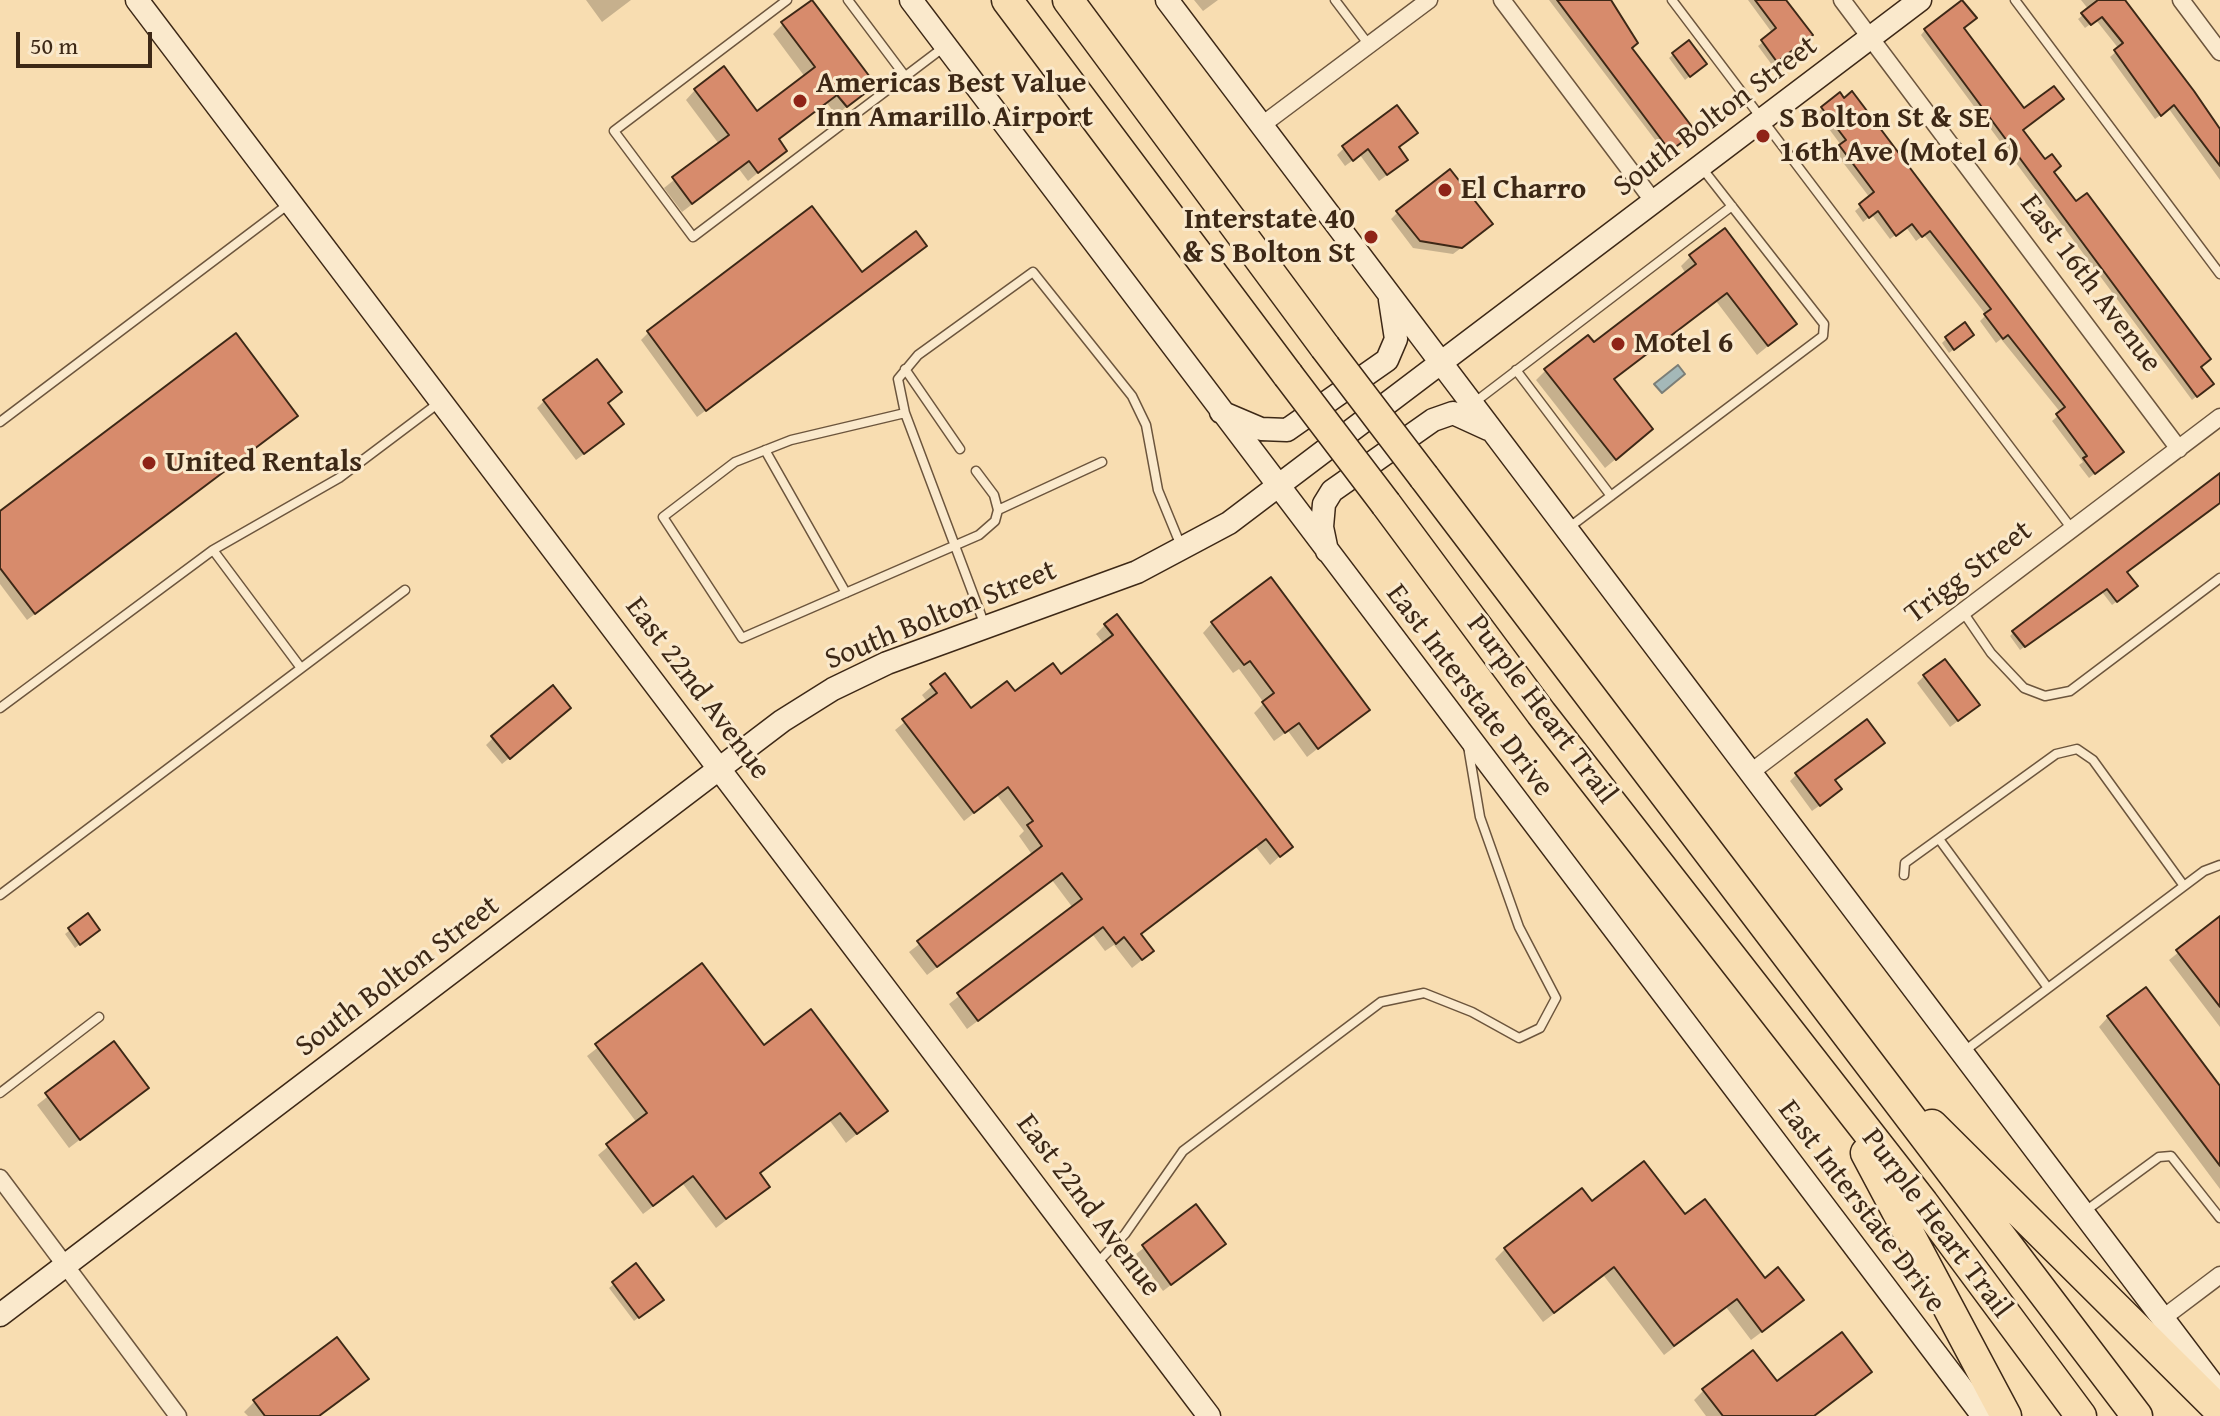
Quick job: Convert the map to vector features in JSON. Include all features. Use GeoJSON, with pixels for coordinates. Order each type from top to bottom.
{"type":"FeatureCollection","features":[{"type":"Feature","properties":{"kind":"highway","name":"Purple Heart Trail"},"geometry":{"type":"LineString","coordinates":[[1007,0],[1541,713],[1830,1084],[2081,1416]]}},
{"type":"Feature","properties":{"kind":"highway","name":"Purple Heart Trail"},"geometry":{"type":"LineString","coordinates":[[1068,0],[1325,347],[2137,1416]]}},
{"type":"Feature","properties":{"kind":"highway"},"geometry":{"type":"LineString","coordinates":[[1880,1078],[1957,1147],[2220,1411]]}},
{"type":"Feature","properties":{"kind":"highway"},"geometry":{"type":"LineString","coordinates":[[1830,1084],[2006,1416]]}},
{"type":"Feature","properties":{"kind":"main road","name":"East 22nd Avenue"},"geometry":{"type":"LineString","coordinates":[[137,0],[1209,1416]]}},
{"type":"Feature","properties":{"kind":"main road","name":"East Interstate Drive"},"geometry":{"type":"LineString","coordinates":[[911,0],[1277,489],[1983,1416]]}},
{"type":"Feature","properties":{"kind":"main road"},"geometry":{"type":"LineString","coordinates":[[1167,0],[2220,1394]]}},
{"type":"Feature","properties":{"kind":"main road","name":"South Bolton Street"},"geometry":{"type":"LineString","coordinates":[[0,1315],[721,771],[782,721],[833,689],[887,663],[1137,572],[1183,551],[1277,489],[1920,0]]}},
{"type":"Feature","properties":{"kind":"main road"},"geometry":{"type":"LineString","coordinates":[[1220,412],[1261,429],[1287,430],[1387,360],[1396,339],[1395,316],[1388,293]]}},
{"type":"Feature","properties":{"kind":"main road"},"geometry":{"type":"LineString","coordinates":[[1328,554],[1322,527],[1324,504],[1332,491],[1433,420],[1453,413],[1493,431]]}},
{"type":"Feature","properties":{"kind":"street"},"geometry":{"type":"LineString","coordinates":[[1262,125],[1429,0]]}},
{"type":"Feature","properties":{"kind":"street"},"geometry":{"type":"LineString","coordinates":[[1502,0],[1654,202]]}},
{"type":"Feature","properties":{"kind":"street","name":"East 16th Avenue"},"geometry":{"type":"LineString","coordinates":[[1842,0],[2179,449]]}},
{"type":"Feature","properties":{"kind":"street"},"geometry":{"type":"LineString","coordinates":[[2181,0],[2220,52]]}},
{"type":"Feature","properties":{"kind":"street","name":"Trigg Street"},"geometry":{"type":"LineString","coordinates":[[1751,772],[2220,417]]}},
{"type":"Feature","properties":{"kind":"street"},"geometry":{"type":"LineString","coordinates":[[0,1178],[178,1416]]}},
{"type":"Feature","properties":{"kind":"street"},"geometry":{"type":"LineString","coordinates":[[2163,1318],[2220,1275]]}},
{"type":"Feature","properties":{"kind":"lane"},"geometry":{"type":"LineString","coordinates":[[787,0],[614,131],[693,237],[945,46]]}},
{"type":"Feature","properties":{"kind":"lane"},"geometry":{"type":"LineString","coordinates":[[848,0],[905,76]]}},
{"type":"Feature","properties":{"kind":"lane"},"geometry":{"type":"LineString","coordinates":[[1335,0],[1369,45]]}},
{"type":"Feature","properties":{"kind":"lane"},"geometry":{"type":"LineString","coordinates":[[1672,0],[2072,529]]}},
{"type":"Feature","properties":{"kind":"lane"},"geometry":{"type":"LineString","coordinates":[[2015,0],[2220,274]]}},
{"type":"Feature","properties":{"kind":"lane"},"geometry":{"type":"LineString","coordinates":[[1567,529],[1823,336],[1824,324],[1701,166]]}},
{"type":"Feature","properties":{"kind":"lane"},"geometry":{"type":"LineString","coordinates":[[0,422],[290,202]]}},
{"type":"Feature","properties":{"kind":"lane"},"geometry":{"type":"LineString","coordinates":[[1472,404],[1732,206]]}},
{"type":"Feature","properties":{"kind":"lane"},"geometry":{"type":"LineString","coordinates":[[986,627],[905,413],[898,379],[918,355],[1033,272],[1132,396],[1146,425],[1158,490],[1183,551]]}},
{"type":"Feature","properties":{"kind":"lane"},"geometry":{"type":"LineString","coordinates":[[905,369],[960,449]]}},
{"type":"Feature","properties":{"kind":"lane"},"geometry":{"type":"LineString","coordinates":[[1516,370],[1611,496]]}},
{"type":"Feature","properties":{"kind":"lane"},"geometry":{"type":"LineString","coordinates":[[0,708],[213,550],[339,478],[441,401]]}},
{"type":"Feature","properties":{"kind":"lane"},"geometry":{"type":"LineString","coordinates":[[905,413],[791,440],[735,462],[663,517],[742,638],[979,535],[995,521],[998,510],[994,495],[976,471]]}},
{"type":"Feature","properties":{"kind":"lane"},"geometry":{"type":"LineString","coordinates":[[765,450],[846,593]]}},
{"type":"Feature","properties":{"kind":"lane"},"geometry":{"type":"LineString","coordinates":[[998,510],[1102,462]]}},
{"type":"Feature","properties":{"kind":"lane"},"geometry":{"type":"LineString","coordinates":[[213,550],[301,668]]}},
{"type":"Feature","properties":{"kind":"lane"},"geometry":{"type":"LineString","coordinates":[[1963,612],[1991,653],[2024,688],[2045,696],[2070,691],[2220,578]]}},
{"type":"Feature","properties":{"kind":"lane"},"geometry":{"type":"LineString","coordinates":[[0,895],[405,590]]}},
{"type":"Feature","properties":{"kind":"lane"},"geometry":{"type":"LineString","coordinates":[[1095,1265],[1125,1234],[1183,1151],[1381,1002],[1424,993],[1472,1012],[1519,1038],[1540,1028],[1556,998],[1519,927],[1480,817],[1467,738]]}},
{"type":"Feature","properties":{"kind":"lane"},"geometry":{"type":"LineString","coordinates":[[1904,875],[1905,863],[2056,754],[2077,749],[2093,760],[2184,886]]}},
{"type":"Feature","properties":{"kind":"lane"},"geometry":{"type":"LineString","coordinates":[[1939,839],[2048,988]]}},
{"type":"Feature","properties":{"kind":"lane"},"geometry":{"type":"LineString","coordinates":[[1963,1052],[2204,871],[2220,865]]}},
{"type":"Feature","properties":{"kind":"lane"},"geometry":{"type":"LineString","coordinates":[[0,1093],[99,1017]]}},
{"type":"Feature","properties":{"kind":"lane"},"geometry":{"type":"LineString","coordinates":[[2084,1213],[2159,1157],[2171,1156],[2220,1218]]}},
{"type":"Feature","properties":{"kind":"shaded area"},"geometry":{"type":"Polygon","coordinates":[[[1678,365],[1685,374],[1662,393],[1654,384],[1678,365]]]}},
{"type":"Feature","properties":{"kind":"building","name":"Americas Best Value Inn Amarillo Airport"},"geometry":{"type":"Polygon","coordinates":[[[812,0],[876,85],[847,107],[837,95],[779,139],[787,151],[758,173],[749,161],[692,204],[672,177],[729,135],[694,89],[724,66],[757,111],[815,67],[781,22],[812,0]]]}},
{"type":"Feature","properties":{"kind":"building"},"geometry":{"type":"Polygon","coordinates":[[[1557,0],[1611,0],[1638,43],[1632,48],[1696,132],[1670,151],[1557,0]]]}},
{"type":"Feature","properties":{"kind":"building"},"geometry":{"type":"Polygon","coordinates":[[[1755,0],[1786,0],[1813,35],[1777,62],[1761,40],[1776,28],[1755,0]]]}},
{"type":"Feature","properties":{"kind":"building"},"geometry":{"type":"Polygon","coordinates":[[[1962,0],[1977,18],[1964,28],[2024,108],[2054,86],[2064,99],[2023,130],[2045,159],[2052,154],[2061,166],[2054,172],[2076,201],[2087,193],[2211,359],[2201,367],[2214,384],[2197,397],[1924,29],[1962,0]]]}},
{"type":"Feature","properties":{"kind":"building"},"geometry":{"type":"Polygon","coordinates":[[[2098,0],[2125,0],[2194,91],[2220,129],[2220,166],[2174,105],[2161,116],[2114,50],[2123,43],[2102,17],[2091,25],[2081,13],[2098,0]]]}},
{"type":"Feature","properties":{"kind":"building"},"geometry":{"type":"Polygon","coordinates":[[[1689,40],[1707,64],[1690,77],[1672,53],[1689,40]]]}},
{"type":"Feature","properties":{"kind":"building"},"geometry":{"type":"Polygon","coordinates":[[[1852,91],[2124,452],[2095,474],[2083,458],[2087,456],[2056,414],[2065,407],[2008,335],[2003,339],[1984,314],[1991,309],[1930,231],[1922,237],[1912,224],[1896,236],[1878,211],[1869,218],[1859,204],[1874,192],[1839,145],[1846,140],[1821,107],[1840,92],[1844,98],[1852,91]]]}},
{"type":"Feature","properties":{"kind":"building"},"geometry":{"type":"Polygon","coordinates":[[[1397,105],[1418,133],[1399,147],[1408,160],[1387,175],[1368,149],[1353,161],[1342,146],[1397,105]]]}},
{"type":"Feature","properties":{"kind":"building","name":"El Charro"},"geometry":{"type":"Polygon","coordinates":[[[1450,169],[1493,224],[1462,248],[1420,241],[1396,211],[1450,169]]]}},
{"type":"Feature","properties":{"kind":"building"},"geometry":{"type":"Polygon","coordinates":[[[812,206],[862,272],[916,231],[927,246],[706,411],[647,331],[812,206]]]}},
{"type":"Feature","properties":{"kind":"building","name":"Motel 6"},"geometry":{"type":"Polygon","coordinates":[[[1725,228],[1797,324],[1768,346],[1727,293],[1614,379],[1653,429],[1616,460],[1544,369],[1588,335],[1594,342],[1696,264],[1689,255],[1725,228]]]}},
{"type":"Feature","properties":{"kind":"building"},"geometry":{"type":"Polygon","coordinates":[[[1965,322],[1974,335],[1954,350],[1945,337],[1965,322]]]}},
{"type":"Feature","properties":{"kind":"building","name":"United Rentals"},"geometry":{"type":"Polygon","coordinates":[[[236,333],[298,416],[35,614],[0,568],[0,511],[236,333]]]}},
{"type":"Feature","properties":{"kind":"building"},"geometry":{"type":"Polygon","coordinates":[[[597,359],[622,392],[608,403],[624,424],[584,454],[543,400],[597,359]]]}},
{"type":"Feature","properties":{"kind":"building"},"geometry":{"type":"Polygon","coordinates":[[[2220,473],[2220,503],[2127,572],[2138,586],[2117,602],[2107,589],[2025,647],[2012,631],[2220,473]]]}},
{"type":"Feature","properties":{"kind":"building"},"geometry":{"type":"Polygon","coordinates":[[[1271,577],[1370,710],[1318,749],[1299,723],[1285,733],[1262,702],[1274,693],[1250,661],[1244,665],[1211,622],[1271,577]]]}},
{"type":"Feature","properties":{"kind":"building"},"geometry":{"type":"Polygon","coordinates":[[[1117,614],[1293,847],[1280,857],[1266,839],[1141,934],[1154,951],[1142,960],[1124,937],[1116,944],[1103,927],[978,1021],[957,993],[1082,899],[1062,873],[937,967],[917,941],[1042,846],[1027,825],[1033,821],[1008,787],[974,813],[902,719],[937,693],[930,684],[945,673],[971,708],[1007,681],[1015,691],[1053,663],[1061,674],[1113,635],[1104,624],[1117,614]]]}},
{"type":"Feature","properties":{"kind":"building"},"geometry":{"type":"Polygon","coordinates":[[[1945,659],[1980,705],[1958,721],[1923,675],[1945,659]]]}},
{"type":"Feature","properties":{"kind":"building"},"geometry":{"type":"Polygon","coordinates":[[[553,685],[571,708],[510,759],[491,736],[553,685]]]}},
{"type":"Feature","properties":{"kind":"building"},"geometry":{"type":"Polygon","coordinates":[[[1867,719],[1885,743],[1835,780],[1842,789],[1820,806],[1795,773],[1867,719]]]}},
{"type":"Feature","properties":{"kind":"building"},"geometry":{"type":"Polygon","coordinates":[[[88,913],[100,930],[80,945],[68,928],[88,913]]]}},
{"type":"Feature","properties":{"kind":"building"},"geometry":{"type":"Polygon","coordinates":[[[2220,916],[2220,1007],[2176,950],[2220,916]]]}},
{"type":"Feature","properties":{"kind":"building"},"geometry":{"type":"Polygon","coordinates":[[[702,963],[764,1045],[811,1009],[888,1111],[857,1134],[840,1113],[760,1173],[770,1187],[726,1219],[693,1176],[653,1206],[606,1144],[647,1113],[595,1044],[702,963]]]}},
{"type":"Feature","properties":{"kind":"building"},"geometry":{"type":"Polygon","coordinates":[[[2146,987],[2220,1086],[2220,1166],[2107,1016],[2146,987]]]}},
{"type":"Feature","properties":{"kind":"building"},"geometry":{"type":"Polygon","coordinates":[[[114,1041],[149,1088],[80,1140],[45,1093],[114,1041]]]}},
{"type":"Feature","properties":{"kind":"building"},"geometry":{"type":"Polygon","coordinates":[[[1644,1161],[1685,1214],[1705,1199],[1765,1278],[1778,1267],[1804,1300],[1762,1332],[1737,1299],[1674,1346],[1614,1267],[1554,1313],[1504,1248],[1582,1188],[1592,1201],[1644,1161]]]}},
{"type":"Feature","properties":{"kind":"building"},"geometry":{"type":"Polygon","coordinates":[[[1196,1204],[1226,1244],[1171,1285],[1142,1245],[1196,1204]]]}},
{"type":"Feature","properties":{"kind":"building"},"geometry":{"type":"Polygon","coordinates":[[[636,1263],[664,1300],[639,1318],[612,1282],[636,1263]]]}},
{"type":"Feature","properties":{"kind":"building"},"geometry":{"type":"Polygon","coordinates":[[[1842,1332],[1872,1372],[1814,1416],[1723,1416],[1702,1389],[1753,1350],[1777,1381],[1842,1332]]]}},
{"type":"Feature","properties":{"kind":"building"},"geometry":{"type":"Polygon","coordinates":[[[337,1337],[369,1379],[319,1416],[265,1416],[253,1400],[337,1337]]]}},
{"type":"Feature","properties":{"kind":"place","name":"Americas Best Value Inn Amarillo Airport"},"geometry":{"type":"Point","coordinates":[800,101]}},
{"type":"Feature","properties":{"kind":"place","name":"S Bolton St & SE 16th Ave (Motel 6)"},"geometry":{"type":"Point","coordinates":[1763,136]}},
{"type":"Feature","properties":{"kind":"place","name":"El Charro"},"geometry":{"type":"Point","coordinates":[1445,190]}},
{"type":"Feature","properties":{"kind":"place","name":"Interstate 40 & S Bolton St"},"geometry":{"type":"Point","coordinates":[1371,237]}},
{"type":"Feature","properties":{"kind":"place","name":"Motel 6"},"geometry":{"type":"Point","coordinates":[1618,344]}},
{"type":"Feature","properties":{"kind":"place","name":"United Rentals"},"geometry":{"type":"Point","coordinates":[149,463]}}]}
